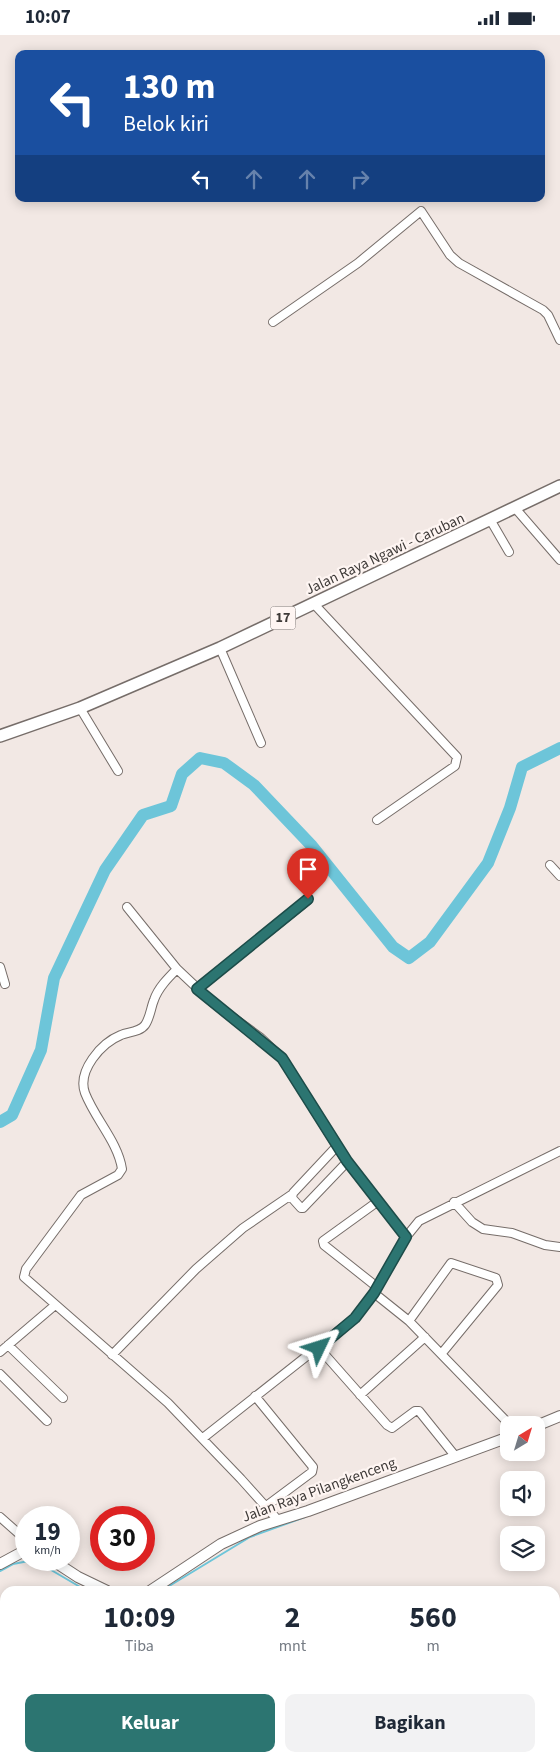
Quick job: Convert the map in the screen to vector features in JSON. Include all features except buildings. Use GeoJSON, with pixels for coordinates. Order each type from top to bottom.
{"type":"FeatureCollection","features":[{"type":"Feature","properties":{"kind":"highway","name":"Jalan Raya Ngawi - Caruban"},"geometry":{"type":"LineString","coordinates":[[0,736],[80,708],[220,649],[491,521],[560,486]]}},
{"type":"Feature","properties":{"kind":"main road"},"geometry":{"type":"LineString","coordinates":[[545,1422],[560,1416]]}},
{"type":"Feature","properties":{"kind":"main road","name":"Jalan Raya Pilangkenceng"},"geometry":{"type":"LineString","coordinates":[[158,1586],[221,1544],[277,1519],[308,1511],[500,1440]]}},
{"type":"Feature","properties":{"kind":"main road"},"geometry":{"type":"LineString","coordinates":[[0,1564],[15,1556]]}},
{"type":"Feature","properties":{"kind":"main road"},"geometry":{"type":"LineString","coordinates":[[69,1571],[97,1586]]}},
{"type":"Feature","properties":{"kind":"street"},"geometry":{"type":"LineString","coordinates":[[273,322],[358,263],[420,211],[450,255],[459,263],[543,310],[548,315],[560,340]]}},
{"type":"Feature","properties":{"kind":"street"},"geometry":{"type":"LineString","coordinates":[[515,508],[560,560]]}},
{"type":"Feature","properties":{"kind":"street"},"geometry":{"type":"LineString","coordinates":[[491,521],[509,552]]}},
{"type":"Feature","properties":{"kind":"street"},"geometry":{"type":"LineString","coordinates":[[314,604],[457,757],[454,766],[377,820]]}},
{"type":"Feature","properties":{"kind":"street"},"geometry":{"type":"LineString","coordinates":[[220,649],[262,743]]}},
{"type":"Feature","properties":{"kind":"street"},"geometry":{"type":"LineString","coordinates":[[80,708],[118,771]]}},
{"type":"Feature","properties":{"kind":"street"},"geometry":{"type":"LineString","coordinates":[[550,865],[560,876]]}},
{"type":"Feature","properties":{"kind":"street"},"geometry":{"type":"LineString","coordinates":[[197,989],[308,899]]}},
{"type":"Feature","properties":{"kind":"street"},"geometry":{"type":"LineString","coordinates":[[127,907],[177,969],[197,989],[282,1058],[347,1161],[406,1237]]}},
{"type":"Feature","properties":{"kind":"street"},"geometry":{"type":"LineString","coordinates":[[0,967],[5,984]]}},
{"type":"Feature","properties":{"kind":"street"},"geometry":{"type":"LineString","coordinates":[[177,969],[155,996],[146,1023],[142,1028],[119,1036],[108,1043],[88,1067],[83,1078],[85,1092],[122,1169],[118,1175],[81,1195],[24,1273],[26,1280],[54,1306],[168,1403],[203,1438],[277,1519]]}},
{"type":"Feature","properties":{"kind":"street"},"geometry":{"type":"LineString","coordinates":[[112,1355],[196,1269],[243,1228],[292,1195],[337,1145]]}},
{"type":"Feature","properties":{"kind":"street"},"geometry":{"type":"LineString","coordinates":[[203,1438],[355,1318],[376,1290],[406,1237],[419,1221],[560,1151]]}},
{"type":"Feature","properties":{"kind":"street"},"geometry":{"type":"LineString","coordinates":[[292,1195],[300,1209],[303,1208],[347,1161]]}},
{"type":"Feature","properties":{"kind":"street"},"geometry":{"type":"LineString","coordinates":[[378,1202],[323,1241],[324,1245],[409,1321],[502,1416]]}},
{"type":"Feature","properties":{"kind":"street"},"geometry":{"type":"LineString","coordinates":[[454,1202],[472,1222],[483,1229],[512,1233],[544,1245],[560,1247]]}},
{"type":"Feature","properties":{"kind":"street"},"geometry":{"type":"LineString","coordinates":[[409,1321],[451,1263],[496,1278],[498,1285],[442,1353]]}},
{"type":"Feature","properties":{"kind":"street"},"geometry":{"type":"LineString","coordinates":[[0,1352],[54,1306]]}},
{"type":"Feature","properties":{"kind":"street"},"geometry":{"type":"LineString","coordinates":[[360,1395],[425,1337]]}},
{"type":"Feature","properties":{"kind":"street"},"geometry":{"type":"LineString","coordinates":[[8,1345],[63,1399]]}},
{"type":"Feature","properties":{"kind":"street"},"geometry":{"type":"LineString","coordinates":[[319,1348],[391,1427],[415,1411],[419,1411],[456,1457]]}},
{"type":"Feature","properties":{"kind":"street"},"geometry":{"type":"LineString","coordinates":[[0,1374],[47,1421]]}},
{"type":"Feature","properties":{"kind":"street"},"geometry":{"type":"LineString","coordinates":[[255,1396],[313,1467],[312,1472],[265,1507]]}},
{"type":"Feature","properties":{"kind":"street"},"geometry":{"type":"LineString","coordinates":[[0,1517],[15,1530]]}},
{"type":"Feature","properties":{"kind":"waterway"},"geometry":{"type":"LineString","coordinates":[[0,1122],[12,1115],[41,1050],[54,978],[105,870],[143,815],[171,806],[182,774],[200,758],[224,763],[254,785],[312,846],[393,947],[409,958],[430,942],[488,863],[510,808],[522,767],[560,748]]}},
{"type":"Feature","properties":{"kind":"waterway"},"geometry":{"type":"LineString","coordinates":[[169,1586],[250,1537],[305,1517]]}},
{"type":"Feature","properties":{"kind":"waterway"},"geometry":{"type":"LineString","coordinates":[[0,1571],[13,1564],[34,1560],[78,1586]]}},
{"type":"Feature","properties":{"kind":"route"},"geometry":{"type":"LineString","coordinates":[[308,899],[197,989],[261,1039],[282,1058],[301,1085],[347,1161],[406,1237],[374,1293],[355,1318],[319,1348]]}}]}
